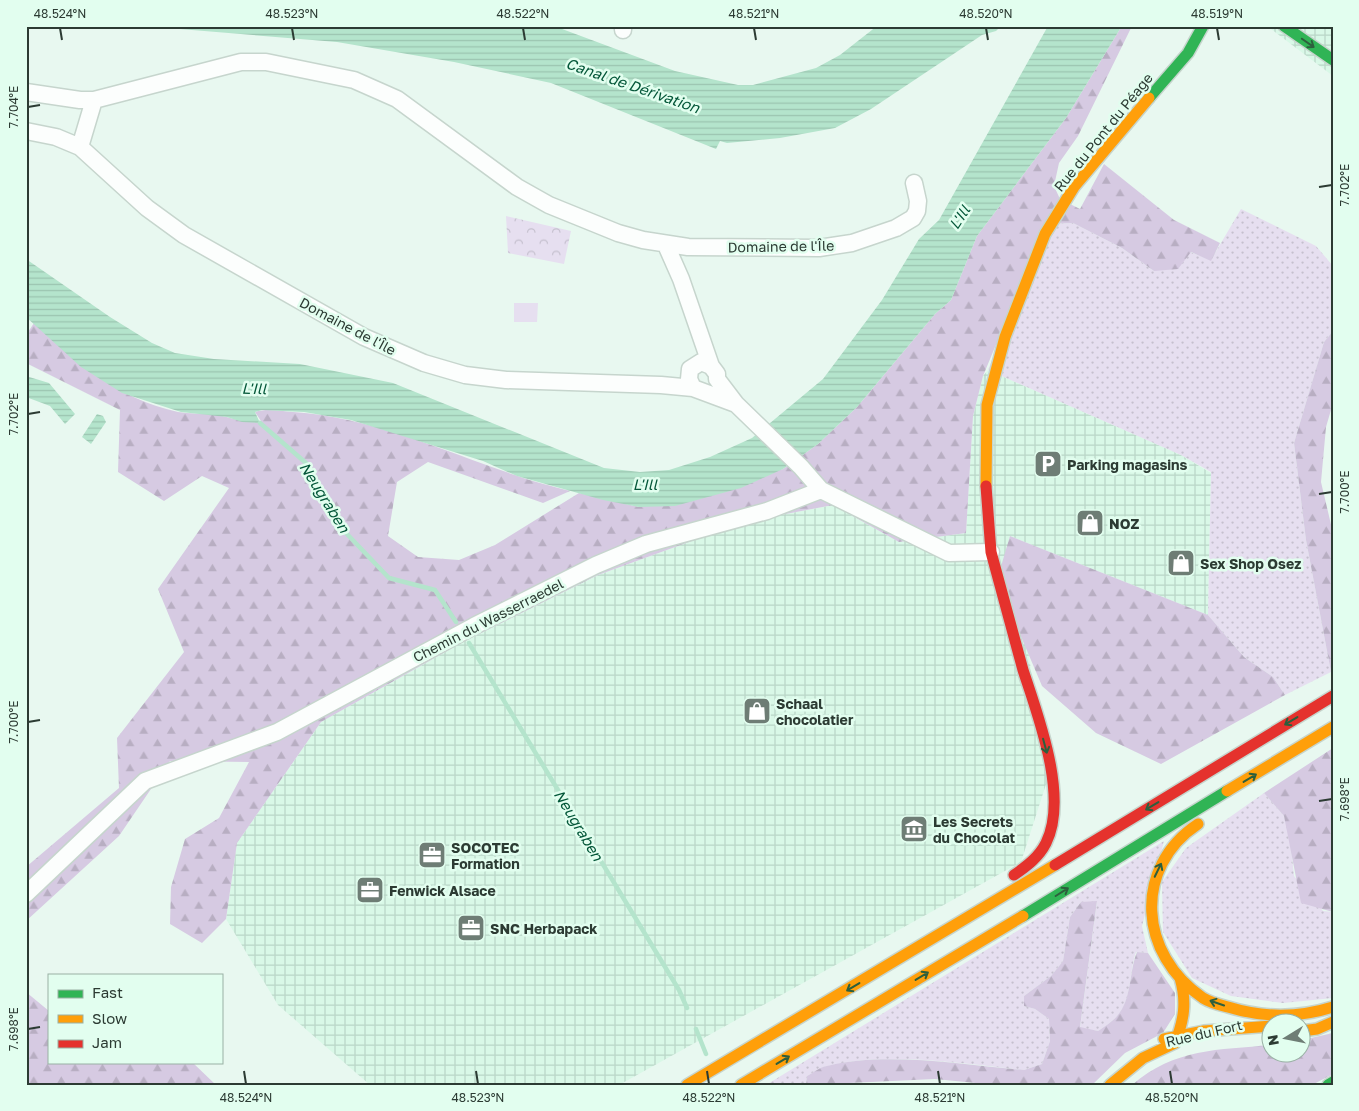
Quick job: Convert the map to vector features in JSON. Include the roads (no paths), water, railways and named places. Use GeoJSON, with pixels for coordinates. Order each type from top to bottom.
{"type":"FeatureCollection","features":[{"type":"Feature","properties":{"kind":"main road","name":"Rue du Pont du Péage"},"geometry":{"type":"LineString","coordinates":[[985,908],[1001,884],[1039,855],[1050,835],[1053,814],[1048,759],[991,552],[985,473],[987,405],[1005,337],[1045,234],[1074,187],[1188,54],[1203,26]]}},
{"type":"Feature","properties":{"kind":"main road"},"geometry":{"type":"LineString","coordinates":[[1284,26],[1333,60]]}},
{"type":"Feature","properties":{"kind":"main road"},"geometry":{"type":"LineString","coordinates":[[687,1085],[985,908],[1333,696]]}},
{"type":"Feature","properties":{"kind":"main road"},"geometry":{"type":"LineString","coordinates":[[741,1085],[1333,727]]}},
{"type":"Feature","properties":{"kind":"main road"},"geometry":{"type":"LineString","coordinates":[[1208,803],[1201,821],[1172,845],[1153,880],[1150,903],[1155,939],[1162,953],[1180,978],[1205,999],[1242,1012],[1274,1017],[1312,1013],[1333,1007]]}},
{"type":"Feature","properties":{"kind":"main road"},"geometry":{"type":"LineString","coordinates":[[1110,1085],[1143,1058],[1175,1043],[1186,1015],[1186,995],[1180,978]]}},
{"type":"Feature","properties":{"kind":"main road"},"geometry":{"type":"LineString","coordinates":[[1312,1020],[1333,1016]]}},
{"type":"Feature","properties":{"kind":"main road"},"geometry":{"type":"LineString","coordinates":[[1312,1030],[1333,1022]]}},
{"type":"Feature","properties":{"kind":"main road","name":"Rue du Fort"},"geometry":{"type":"LineString","coordinates":[[1100,1085],[1130,1056],[1165,1038],[1204,1031],[1262,1027]]}},
{"type":"Feature","properties":{"kind":"main road","name":"Rue du Fort"},"geometry":{"type":"LineString","coordinates":[[1223,1042],[1262,1036]]}},
{"type":"Feature","properties":{"kind":"main road","name":"Rue du Fort"},"geometry":{"type":"LineString","coordinates":[[1121,1085],[1133,1073],[1158,1059],[1183,1051]]}},
{"type":"Feature","properties":{"kind":"main road"},"geometry":{"type":"LineString","coordinates":[[1328,1085],[1333,1082]]}},
{"type":"Feature","properties":{"kind":"street","name":"Domaine de l'Île"},"geometry":{"type":"LineString","coordinates":[[26,92],[80,100],[94,100],[241,62],[266,62],[354,80],[397,99],[531,195],[600,227],[666,245],[797,248],[852,243],[889,230],[913,218],[918,211],[914,183]]}},
{"type":"Feature","properties":{"kind":"street"},"geometry":{"type":"LineString","coordinates":[[80,147],[94,100]]}},
{"type":"Feature","properties":{"kind":"street","name":"Domaine de l'Île"},"geometry":{"type":"LineString","coordinates":[[26,131],[56,137],[80,147],[147,208],[184,235],[364,337],[424,363],[465,375],[506,380],[661,384],[702,377]]}},
{"type":"Feature","properties":{"kind":"street"},"geometry":{"type":"LineString","coordinates":[[666,245],[681,279],[700,334],[702,377],[736,404],[801,467],[821,490],[950,552],[991,552]]}},
{"type":"Feature","properties":{"kind":"street","name":"Chemin du Wasserraedel"},"geometry":{"type":"LineString","coordinates":[[26,894],[145,781],[278,732],[474,626],[596,565],[646,544],[767,511],[821,490]]}},
{"type":"Feature","properties":{"kind":"water","name":"Canal de Dérivation"},"geometry":{"type":"Polygon","coordinates":[[[143,26],[554,26],[675,71],[738,85],[753,85],[816,68],[840,55],[877,26],[1001,26],[996,31],[982,35],[871,109],[835,128],[780,138],[727,143],[720,141],[716,149],[551,83],[454,62],[337,42],[143,26]]]}},
{"type":"Feature","properties":{"kind":"water","name":"L'Ill"},"geometry":{"type":"Polygon","coordinates":[[[1048,26],[1115,26],[1120,29],[1066,118],[977,236],[951,300],[935,314],[857,407],[818,444],[783,469],[741,488],[675,506],[639,507],[603,500],[517,476],[483,461],[351,420],[304,412],[262,410],[255,412],[260,423],[181,412],[122,393],[81,367],[26,317],[26,259],[110,317],[152,343],[175,353],[214,359],[300,364],[393,383],[604,468],[640,472],[669,470],[710,457],[752,438],[823,379],[882,300],[919,239],[939,220],[1048,26]]]}},
{"type":"Feature","properties":{"kind":"water"},"geometry":{"type":"Polygon","coordinates":[[[26,376],[49,383],[75,414],[65,424],[50,406],[26,397],[26,376]]]}},
{"type":"Feature","properties":{"kind":"water"},"geometry":{"type":"Polygon","coordinates":[[[97,414],[103,416],[106,422],[91,444],[82,437],[97,414]]]}},
{"type":"Feature","properties":{"kind":"waterway","name":"Neugraben"},"geometry":{"type":"LineString","coordinates":[[260,423],[306,463],[347,534],[389,578],[435,590],[456,622]]}},
{"type":"Feature","properties":{"kind":"waterway","name":"Neugraben"},"geometry":{"type":"LineString","coordinates":[[469,643],[679,990],[687,1008]]}},
{"type":"Feature","properties":{"kind":"waterway"},"geometry":{"type":"LineString","coordinates":[[696,1029],[706,1054]]}},
{"type":"Feature","properties":{"kind":"place","name":"Parking magasins"},"geometry":{"type":"Point","coordinates":[1048,464]}},
{"type":"Feature","properties":{"kind":"place","name":"NOZ"},"geometry":{"type":"Point","coordinates":[1090,523]}},
{"type":"Feature","properties":{"kind":"place","name":"Sex Shop Osez"},"geometry":{"type":"Point","coordinates":[1181,563]}},
{"type":"Feature","properties":{"kind":"place","name":"Schaal chocolatier"},"geometry":{"type":"Point","coordinates":[757,711]}},
{"type":"Feature","properties":{"kind":"place","name":"Les Secrets du Chocolat"},"geometry":{"type":"Point","coordinates":[914,829]}},
{"type":"Feature","properties":{"kind":"place","name":"SOCOTEC Formation"},"geometry":{"type":"Point","coordinates":[432,855]}},
{"type":"Feature","properties":{"kind":"place","name":"Fenwick Alsace"},"geometry":{"type":"Point","coordinates":[370,890]}},
{"type":"Feature","properties":{"kind":"place","name":"SNC Herbapack"},"geometry":{"type":"Point","coordinates":[471,928]}}]}
